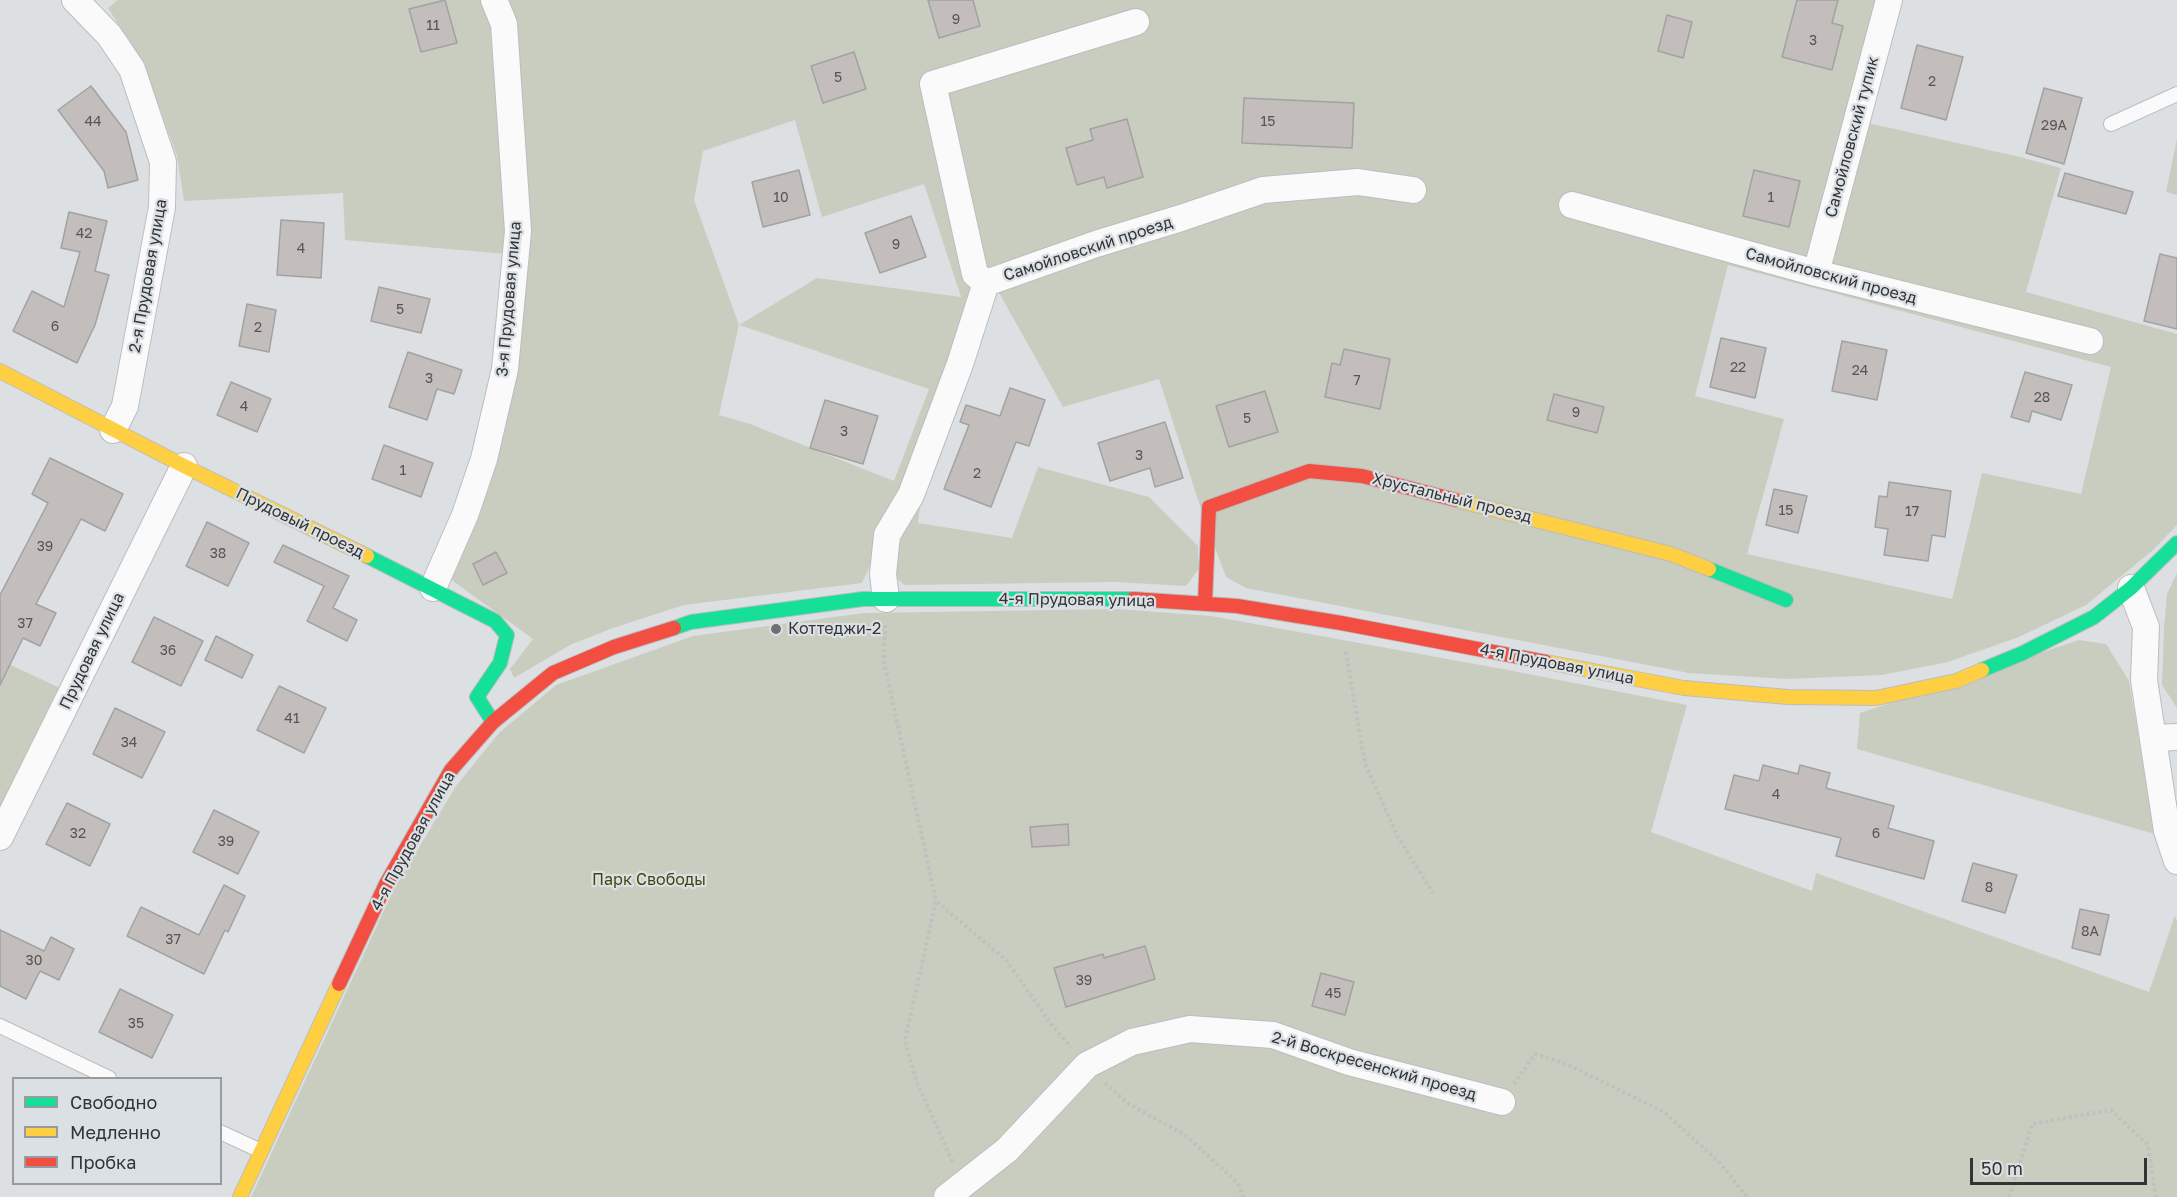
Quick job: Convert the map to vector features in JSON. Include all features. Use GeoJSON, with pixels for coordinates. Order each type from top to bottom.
{"type":"FeatureCollection","features":[{"type":"Feature","properties":{"kind":"main road","name":"Прудовый проезд"},"geometry":{"type":"LineString","coordinates":[[0,371],[184,466],[433,588],[495,621],[507,635],[500,663],[477,697],[493,722]]}},
{"type":"Feature","properties":{"kind":"main road","name":"Хрустальный проезд"},"geometry":{"type":"LineString","coordinates":[[1204,603],[1209,507],[1309,471],[1362,476],[1671,554],[1786,600]]}},
{"type":"Feature","properties":{"kind":"main road","name":"4-я Прудовая улица"},"geometry":{"type":"LineString","coordinates":[[240,1197],[386,885],[451,771],[493,722],[553,674],[614,646],[691,622],[862,599],[1115,598],[1237,606],[1341,623],[1684,688],[1788,697],[1876,698],[1956,681],[2013,657],[2094,617],[2132,588],[2177,543]]}},
{"type":"Feature","properties":{"kind":"street","name":"2-я Прудовая улица"},"geometry":{"type":"LineString","coordinates":[[75,0],[109,35],[132,69],[163,162],[162,207],[125,406],[113,430]]}},
{"type":"Feature","properties":{"kind":"street","name":"3-я Прудовая улица"},"geometry":{"type":"LineString","coordinates":[[433,588],[465,515],[484,459],[505,369],[518,231],[504,24],[494,0]]}},
{"type":"Feature","properties":{"kind":"street","name":"Самойловский тупик"},"geometry":{"type":"LineString","coordinates":[[1816,273],[1889,0]]}},
{"type":"Feature","properties":{"kind":"street"},"geometry":{"type":"LineString","coordinates":[[986,283],[975,274],[933,84],[1136,22]]}},
{"type":"Feature","properties":{"kind":"street","name":"Самойловский проезд"},"geometry":{"type":"LineString","coordinates":[[886,598],[883,574],[887,535],[911,495],[960,364],[986,283],[1096,244],[1263,190],[1358,182],[1413,190]]}},
{"type":"Feature","properties":{"kind":"street","name":"Самойловский проезд"},"geometry":{"type":"LineString","coordinates":[[1572,205],[1816,273],[2090,341]]}},
{"type":"Feature","properties":{"kind":"street","name":"Прудовая улица"},"geometry":{"type":"LineString","coordinates":[[0,837],[184,466]]}},
{"type":"Feature","properties":{"kind":"street"},"geometry":{"type":"LineString","coordinates":[[2132,588],[2146,627],[2144,680],[2165,737],[2168,831],[2177,861]]}},
{"type":"Feature","properties":{"kind":"street","name":"2-й Воскресенский проезд"},"geometry":{"type":"LineString","coordinates":[[955,1191],[1007,1150],[1087,1065],[1132,1042],[1190,1029],[1273,1035],[1349,1062],[1502,1102]]}},
{"type":"Feature","properties":{"kind":"lane"},"geometry":{"type":"LineString","coordinates":[[2111,124],[2177,94]]}},
{"type":"Feature","properties":{"kind":"lane"},"geometry":{"type":"LineString","coordinates":[[0,1026],[107,1077]]}},
{"type":"Feature","properties":{"kind":"lane"},"geometry":{"type":"LineString","coordinates":[[222,1133],[261,1151]]}},
{"type":"Feature","properties":{"kind":"path"},"geometry":{"type":"LineString","coordinates":[[886,598],[884,662],[936,901],[904,1040],[955,1191]]}},
{"type":"Feature","properties":{"kind":"path"},"geometry":{"type":"LineString","coordinates":[[1341,623],[1365,764],[1398,837],[1433,893]]}},
{"type":"Feature","properties":{"kind":"path"},"geometry":{"type":"LineString","coordinates":[[1502,1102],[1535,1054],[1567,1064],[1664,1112],[1720,1163],[1747,1197]]}},
{"type":"Feature","properties":{"kind":"path"},"geometry":{"type":"LineString","coordinates":[[2010,1197],[2032,1124],[2111,1110],[2148,1145],[2156,1197]]}},
{"type":"Feature","properties":{"kind":"green space"},"geometry":{"type":"Polygon","coordinates":[[[118,0],[1877,0],[1868,123],[2061,168],[2026,292],[2177,334],[2177,525],[2153,550],[2086,605],[2019,637],[1948,662],[1882,675],[1786,679],[1689,673],[1246,588],[1226,577],[1201,509],[1159,379],[1063,407],[997,289],[921,497],[918,523],[1012,538],[1038,467],[1149,497],[1198,546],[1199,569],[1186,586],[1115,582],[905,585],[895,577],[881,542],[862,583],[684,605],[613,628],[570,645],[514,678],[510,669],[533,639],[453,581],[442,555],[476,456],[496,364],[506,254],[345,240],[343,193],[184,201],[177,156],[143,63],[108,8],[118,0]],[[795,120],[703,151],[694,200],[739,325],[817,278],[961,297],[924,184],[822,217],[795,120]],[[1728,265],[1695,396],[1784,419],[1747,554],[1952,599],[1982,473],[2081,494],[2111,367],[1728,265]],[[739,325],[719,415],[750,424],[894,481],[929,389],[739,325]]]}},
{"type":"Feature","properties":{"kind":"green space"},"geometry":{"type":"Polygon","coordinates":[[[2177,139],[2177,195],[2166,192],[2177,139]]]}},
{"type":"Feature","properties":{"kind":"green space"},"geometry":{"type":"Polygon","coordinates":[[[2177,573],[2177,708],[2162,685],[2167,594],[2177,573]]]}},
{"type":"Feature","properties":{"kind":"green space","name":"Парк Свободы"},"geometry":{"type":"Polygon","coordinates":[[[1118,609],[1211,616],[1687,705],[1651,832],[1812,891],[1816,873],[2149,992],[2175,915],[2177,922],[2177,1197],[251,1197],[394,889],[456,786],[499,733],[556,685],[693,636],[864,613],[1118,609]]]}},
{"type":"Feature","properties":{"kind":"green space"},"geometry":{"type":"Polygon","coordinates":[[[2079,640],[2106,644],[2129,681],[2155,834],[1857,749],[1860,713],[2079,640]]]}},
{"type":"Feature","properties":{"kind":"green space"},"geometry":{"type":"Polygon","coordinates":[[[0,660],[60,688],[0,807],[0,660]]]}},
{"type":"Feature","properties":{"kind":"building"},"geometry":{"type":"Polygon","coordinates":[[[445,0],[457,43],[421,52],[409,9],[445,0]]]}},
{"type":"Feature","properties":{"kind":"building"},"geometry":{"type":"Polygon","coordinates":[[[928,0],[973,0],[980,26],[939,38],[928,0]]]}},
{"type":"Feature","properties":{"kind":"building"},"geometry":{"type":"Polygon","coordinates":[[[1797,0],[1838,0],[1832,23],[1843,26],[1832,70],[1782,57],[1797,0]]]}},
{"type":"Feature","properties":{"kind":"building"},"geometry":{"type":"Polygon","coordinates":[[[1667,15],[1692,22],[1683,58],[1658,51],[1667,15]]]}},
{"type":"Feature","properties":{"kind":"building"},"geometry":{"type":"Polygon","coordinates":[[[1917,45],[1963,57],[1946,120],[1901,108],[1917,45]]]}},
{"type":"Feature","properties":{"kind":"building"},"geometry":{"type":"Polygon","coordinates":[[[854,52],[866,89],[823,103],[811,66],[854,52]]]}},
{"type":"Feature","properties":{"kind":"building"},"geometry":{"type":"Polygon","coordinates":[[[91,86],[126,132],[138,180],[108,188],[104,171],[58,110],[91,86]]]}},
{"type":"Feature","properties":{"kind":"building"},"geometry":{"type":"Polygon","coordinates":[[[2044,88],[2082,98],[2064,164],[2026,153],[2044,88]]]}},
{"type":"Feature","properties":{"kind":"building"},"geometry":{"type":"Polygon","coordinates":[[[1244,98],[1354,103],[1352,148],[1242,143],[1244,98]]]}},
{"type":"Feature","properties":{"kind":"building"},"geometry":{"type":"Polygon","coordinates":[[[1127,119],[1143,177],[1107,188],[1104,177],[1077,185],[1066,148],[1093,140],[1090,129],[1127,119]]]}},
{"type":"Feature","properties":{"kind":"building"},"geometry":{"type":"Polygon","coordinates":[[[799,170],[810,215],[763,227],[752,182],[799,170]]]}},
{"type":"Feature","properties":{"kind":"building"},"geometry":{"type":"Polygon","coordinates":[[[1754,170],[1800,181],[1789,227],[1743,216],[1754,170]]]}},
{"type":"Feature","properties":{"kind":"building"},"geometry":{"type":"Polygon","coordinates":[[[2065,173],[2133,192],[2126,214],[2058,196],[2065,173]]]}},
{"type":"Feature","properties":{"kind":"building"},"geometry":{"type":"Polygon","coordinates":[[[69,212],[107,221],[95,271],[109,275],[95,325],[77,363],[13,331],[32,291],[64,307],[80,252],[61,248],[69,212]]]}},
{"type":"Feature","properties":{"kind":"building"},"geometry":{"type":"Polygon","coordinates":[[[911,216],[926,257],[880,273],[865,233],[911,216]]]}},
{"type":"Feature","properties":{"kind":"building"},"geometry":{"type":"Polygon","coordinates":[[[281,220],[324,223],[321,278],[277,275],[281,220]]]}},
{"type":"Feature","properties":{"kind":"building"},"geometry":{"type":"Polygon","coordinates":[[[2160,254],[2177,258],[2177,329],[2144,321],[2160,254]]]}},
{"type":"Feature","properties":{"kind":"building"},"geometry":{"type":"Polygon","coordinates":[[[379,287],[430,299],[421,333],[371,321],[379,287]]]}},
{"type":"Feature","properties":{"kind":"building"},"geometry":{"type":"Polygon","coordinates":[[[247,304],[276,310],[269,352],[239,346],[247,304]]]}},
{"type":"Feature","properties":{"kind":"building"},"geometry":{"type":"Polygon","coordinates":[[[1721,338],[1766,348],[1755,398],[1710,387],[1721,338]]]}},
{"type":"Feature","properties":{"kind":"building"},"geometry":{"type":"Polygon","coordinates":[[[1842,341],[1887,350],[1877,400],[1832,391],[1842,341]]]}},
{"type":"Feature","properties":{"kind":"building"},"geometry":{"type":"Polygon","coordinates":[[[1344,349],[1390,359],[1380,409],[1325,397],[1332,363],[1340,365],[1344,349]]]}},
{"type":"Feature","properties":{"kind":"building"},"geometry":{"type":"Polygon","coordinates":[[[408,352],[462,370],[454,394],[437,389],[427,420],[389,407],[408,352]]]}},
{"type":"Feature","properties":{"kind":"building"},"geometry":{"type":"Polygon","coordinates":[[[2025,372],[2072,385],[2061,420],[2032,411],[2029,422],[2011,417],[2025,372]]]}},
{"type":"Feature","properties":{"kind":"building"},"geometry":{"type":"Polygon","coordinates":[[[231,382],[271,399],[257,432],[217,415],[231,382]]]}},
{"type":"Feature","properties":{"kind":"building"},"geometry":{"type":"Polygon","coordinates":[[[1010,388],[1045,400],[1029,446],[1016,442],[991,507],[944,489],[969,425],[960,422],[966,405],[1000,416],[1010,388]]]}},
{"type":"Feature","properties":{"kind":"building"},"geometry":{"type":"Polygon","coordinates":[[[1265,391],[1278,432],[1229,447],[1216,406],[1265,391]]]}},
{"type":"Feature","properties":{"kind":"building"},"geometry":{"type":"Polygon","coordinates":[[[1554,394],[1604,407],[1597,433],[1547,420],[1554,394]]]}},
{"type":"Feature","properties":{"kind":"building"},"geometry":{"type":"Polygon","coordinates":[[[825,400],[878,416],[863,464],[810,448],[825,400]]]}},
{"type":"Feature","properties":{"kind":"building"},"geometry":{"type":"Polygon","coordinates":[[[1165,422],[1183,478],[1155,487],[1150,468],[1110,481],[1098,443],[1165,422]]]}},
{"type":"Feature","properties":{"kind":"building"},"geometry":{"type":"Polygon","coordinates":[[[384,445],[433,463],[421,497],[372,479],[384,445]]]}},
{"type":"Feature","properties":{"kind":"building"},"geometry":{"type":"Polygon","coordinates":[[[50,458],[123,494],[105,531],[81,519],[36,604],[56,613],[40,646],[23,638],[0,685],[0,595],[48,503],[32,494],[50,458]]]}},
{"type":"Feature","properties":{"kind":"building"},"geometry":{"type":"Polygon","coordinates":[[[1889,482],[1951,491],[1945,537],[1932,535],[1928,561],[1884,555],[1888,529],[1875,527],[1879,496],[1887,497],[1889,482]]]}},
{"type":"Feature","properties":{"kind":"building"},"geometry":{"type":"Polygon","coordinates":[[[1774,489],[1807,496],[1798,533],[1766,525],[1774,489]]]}},
{"type":"Feature","properties":{"kind":"building"},"geometry":{"type":"Polygon","coordinates":[[[207,522],[249,543],[228,586],[186,566],[207,522]]]}},
{"type":"Feature","properties":{"kind":"building"},"geometry":{"type":"Polygon","coordinates":[[[283,545],[349,576],[333,608],[357,620],[347,641],[307,621],[324,586],[274,562],[283,545]]]}},
{"type":"Feature","properties":{"kind":"building"},"geometry":{"type":"Polygon","coordinates":[[[496,552],[507,573],[483,585],[473,564],[496,552]]]}},
{"type":"Feature","properties":{"kind":"building"},"geometry":{"type":"Polygon","coordinates":[[[154,617],[203,641],[181,686],[132,662],[154,617]]]}},
{"type":"Feature","properties":{"kind":"building"},"geometry":{"type":"Polygon","coordinates":[[[216,636],[253,655],[242,678],[205,660],[216,636]]]}},
{"type":"Feature","properties":{"kind":"building"},"geometry":{"type":"Polygon","coordinates":[[[279,686],[326,708],[304,753],[257,730],[279,686]]]}},
{"type":"Feature","properties":{"kind":"building"},"geometry":{"type":"Polygon","coordinates":[[[115,708],[165,732],[142,778],[93,754],[115,708]]]}},
{"type":"Feature","properties":{"kind":"building"},"geometry":{"type":"Polygon","coordinates":[[[1763,765],[1798,774],[1800,765],[1830,773],[1826,788],[1894,806],[1888,828],[1934,841],[1924,879],[1836,856],[1841,838],[1725,809],[1734,775],[1759,781],[1763,765]]]}},
{"type":"Feature","properties":{"kind":"building"},"geometry":{"type":"Polygon","coordinates":[[[67,803],[110,824],[90,866],[46,844],[67,803]]]}},
{"type":"Feature","properties":{"kind":"building"},"geometry":{"type":"Polygon","coordinates":[[[214,810],[259,832],[238,874],[193,852],[214,810]]]}},
{"type":"Feature","properties":{"kind":"building"},"geometry":{"type":"Polygon","coordinates":[[[1068,824],[1069,845],[1032,847],[1030,827],[1068,824]]]}},
{"type":"Feature","properties":{"kind":"building"},"geometry":{"type":"Polygon","coordinates":[[[1973,863],[2017,875],[2005,913],[1962,901],[1973,863]]]}},
{"type":"Feature","properties":{"kind":"building"},"geometry":{"type":"Polygon","coordinates":[[[224,885],[245,896],[228,932],[225,930],[204,974],[127,936],[141,907],[199,935],[224,885]]]}},
{"type":"Feature","properties":{"kind":"building"},"geometry":{"type":"Polygon","coordinates":[[[2080,909],[2109,915],[2100,955],[2072,948],[2080,909]]]}},
{"type":"Feature","properties":{"kind":"building"},"geometry":{"type":"Polygon","coordinates":[[[0,930],[44,951],[51,937],[74,949],[59,980],[40,971],[26,999],[0,986],[0,930]]]}},
{"type":"Feature","properties":{"kind":"building"},"geometry":{"type":"Polygon","coordinates":[[[1145,946],[1155,979],[1066,1007],[1054,968],[1103,954],[1104,958],[1145,946]]]}},
{"type":"Feature","properties":{"kind":"building"},"geometry":{"type":"Polygon","coordinates":[[[1321,973],[1354,982],[1345,1015],[1312,1006],[1321,973]]]}},
{"type":"Feature","properties":{"kind":"building"},"geometry":{"type":"Polygon","coordinates":[[[120,989],[173,1015],[152,1058],[99,1032],[120,989]]]}},
{"type":"Feature","properties":{"kind":"traffic: fast"},"geometry":{"type":"LineString","coordinates":[[1982,670],[2023,653],[2094,617],[2131,588],[2177,543]]}},
{"type":"Feature","properties":{"kind":"traffic: fast"},"geometry":{"type":"LineString","coordinates":[[367,556],[495,621],[507,635],[500,663],[477,697],[493,722]]}},
{"type":"Feature","properties":{"kind":"traffic: fast"},"geometry":{"type":"LineString","coordinates":[[1709,569],[1786,600]]}},
{"type":"Feature","properties":{"kind":"traffic: fast"},"geometry":{"type":"LineString","coordinates":[[674,628],[691,622],[863,599],[1133,599]]}},
{"type":"Feature","properties":{"kind":"traffic: slow"},"geometry":{"type":"LineString","coordinates":[[0,371],[184,466],[367,556]]}},
{"type":"Feature","properties":{"kind":"traffic: slow"},"geometry":{"type":"LineString","coordinates":[[1456,500],[1671,554],[1709,569]]}},
{"type":"Feature","properties":{"kind":"traffic: slow"},"geometry":{"type":"LineString","coordinates":[[1546,662],[1684,688],[1788,697],[1876,698],[1956,681],[1982,670]]}},
{"type":"Feature","properties":{"kind":"traffic: slow"},"geometry":{"type":"LineString","coordinates":[[240,1197],[339,984]]}},
{"type":"Feature","properties":{"kind":"traffic: jam"},"geometry":{"type":"LineString","coordinates":[[1205,603],[1209,507],[1309,471],[1362,476],[1456,500]]}},
{"type":"Feature","properties":{"kind":"traffic: jam"},"geometry":{"type":"LineString","coordinates":[[1133,599],[1237,606],[1341,623],[1546,662]]}},
{"type":"Feature","properties":{"kind":"traffic: jam"},"geometry":{"type":"LineString","coordinates":[[339,984],[386,884],[451,770],[493,722],[553,673],[614,647],[674,628]]}},
{"type":"Feature","properties":{"kind":"place","name":"Коттеджи-2"},"geometry":{"type":"Point","coordinates":[776,629]}}]}
